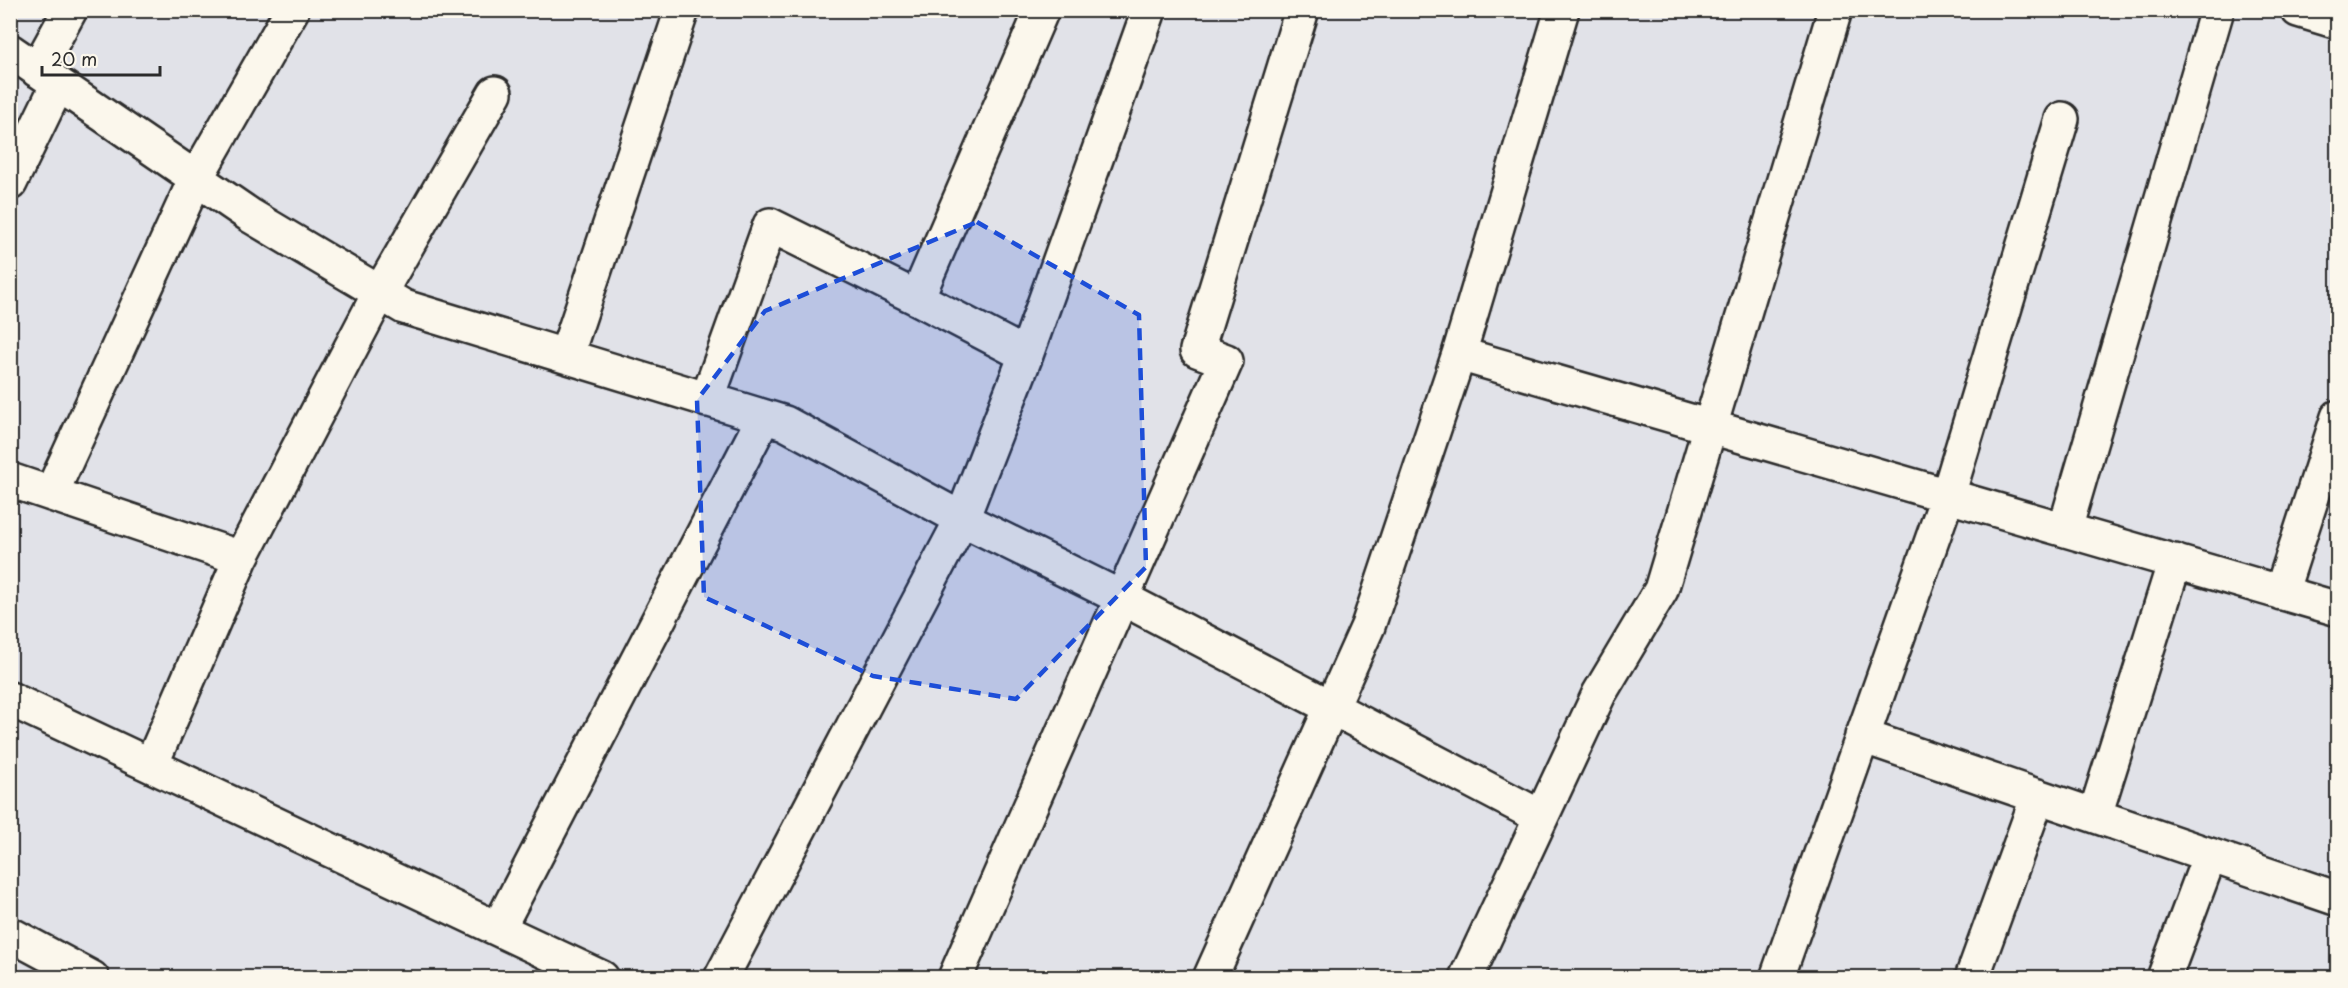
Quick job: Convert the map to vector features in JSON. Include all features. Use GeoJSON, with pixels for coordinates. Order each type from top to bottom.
{"type":"FeatureCollection","features":[{"type":"Feature","properties":{"kind":"street"},"geometry":{"type":"LineString","coordinates":[[10,183],[70,10]]}},
{"type":"Feature","properties":{"kind":"street"},"geometry":{"type":"LineString","coordinates":[[51,494],[196,178],[292,10]]}},
{"type":"Feature","properties":{"kind":"street"},"geometry":{"type":"LineString","coordinates":[[566,356],[682,10]]}},
{"type":"Feature","properties":{"kind":"street"},"geometry":{"type":"LineString","coordinates":[[917,298],[1042,10]]}},
{"type":"Feature","properties":{"kind":"street"},"geometry":{"type":"LineString","coordinates":[[955,978],[1226,361],[1197,350],[1302,10]]}},
{"type":"Feature","properties":{"kind":"street"},"geometry":{"type":"LineString","coordinates":[[1210,978],[1368,626],[1460,354],[1562,10]]}},
{"type":"Feature","properties":{"kind":"street"},"geometry":{"type":"LineString","coordinates":[[1466,978],[1599,694],[1661,590],[1835,10]]}},
{"type":"Feature","properties":{"kind":"street"},"geometry":{"type":"LineString","coordinates":[[2065,529],[2217,10]]}},
{"type":"Feature","properties":{"kind":"street"},"geometry":{"type":"LineString","coordinates":[[2298,10],[2337,22]]}},
{"type":"Feature","properties":{"kind":"street"},"geometry":{"type":"LineString","coordinates":[[721,978],[962,519],[1026,355],[1148,13]]}},
{"type":"Feature","properties":{"kind":"street"},"geometry":{"type":"LineString","coordinates":[[10,51],[251,216],[404,307],[785,423],[962,519],[1122,598],[1541,817]]}},
{"type":"Feature","properties":{"kind":"street"},"geometry":{"type":"LineString","coordinates":[[152,765],[241,558],[379,294],[495,93]]}},
{"type":"Feature","properties":{"kind":"street"},"geometry":{"type":"LineString","coordinates":[[1777,978],[1948,495],[2062,119]]}},
{"type":"Feature","properties":{"kind":"street"},"geometry":{"type":"LineString","coordinates":[[707,400],[770,225],[1026,355]]}},
{"type":"Feature","properties":{"kind":"street"},"geometry":{"type":"LineString","coordinates":[[1460,354],[2337,609]]}},
{"type":"Feature","properties":{"kind":"street"},"geometry":{"type":"LineString","coordinates":[[498,929],[764,417]]}},
{"type":"Feature","properties":{"kind":"street"},"geometry":{"type":"LineString","coordinates":[[2281,593],[2337,417]]}},
{"type":"Feature","properties":{"kind":"street"},"geometry":{"type":"LineString","coordinates":[[10,480],[241,558]]}},
{"type":"Feature","properties":{"kind":"street"},"geometry":{"type":"LineString","coordinates":[[2095,815],[2175,561]]}},
{"type":"Feature","properties":{"kind":"street"},"geometry":{"type":"LineString","coordinates":[[10,699],[602,978]]}},
{"type":"Feature","properties":{"kind":"street"},"geometry":{"type":"LineString","coordinates":[[1862,736],[2337,899]]}},
{"type":"Feature","properties":{"kind":"street"},"geometry":{"type":"LineString","coordinates":[[1972,978],[2038,796]]}},
{"type":"Feature","properties":{"kind":"street"},"geometry":{"type":"LineString","coordinates":[[2164,978],[2210,855]]}},
{"type":"Feature","properties":{"kind":"street"},"geometry":{"type":"LineString","coordinates":[[10,934],[92,978]]}},
{"type":"Feature","properties":{"kind":"highlighted area"},"geometry":{"type":"Polygon","coordinates":[[[977,222],[1139,315],[1146,567],[1016,699],[873,676],[704,597],[697,400],[765,311],[977,222]]]}}]}
